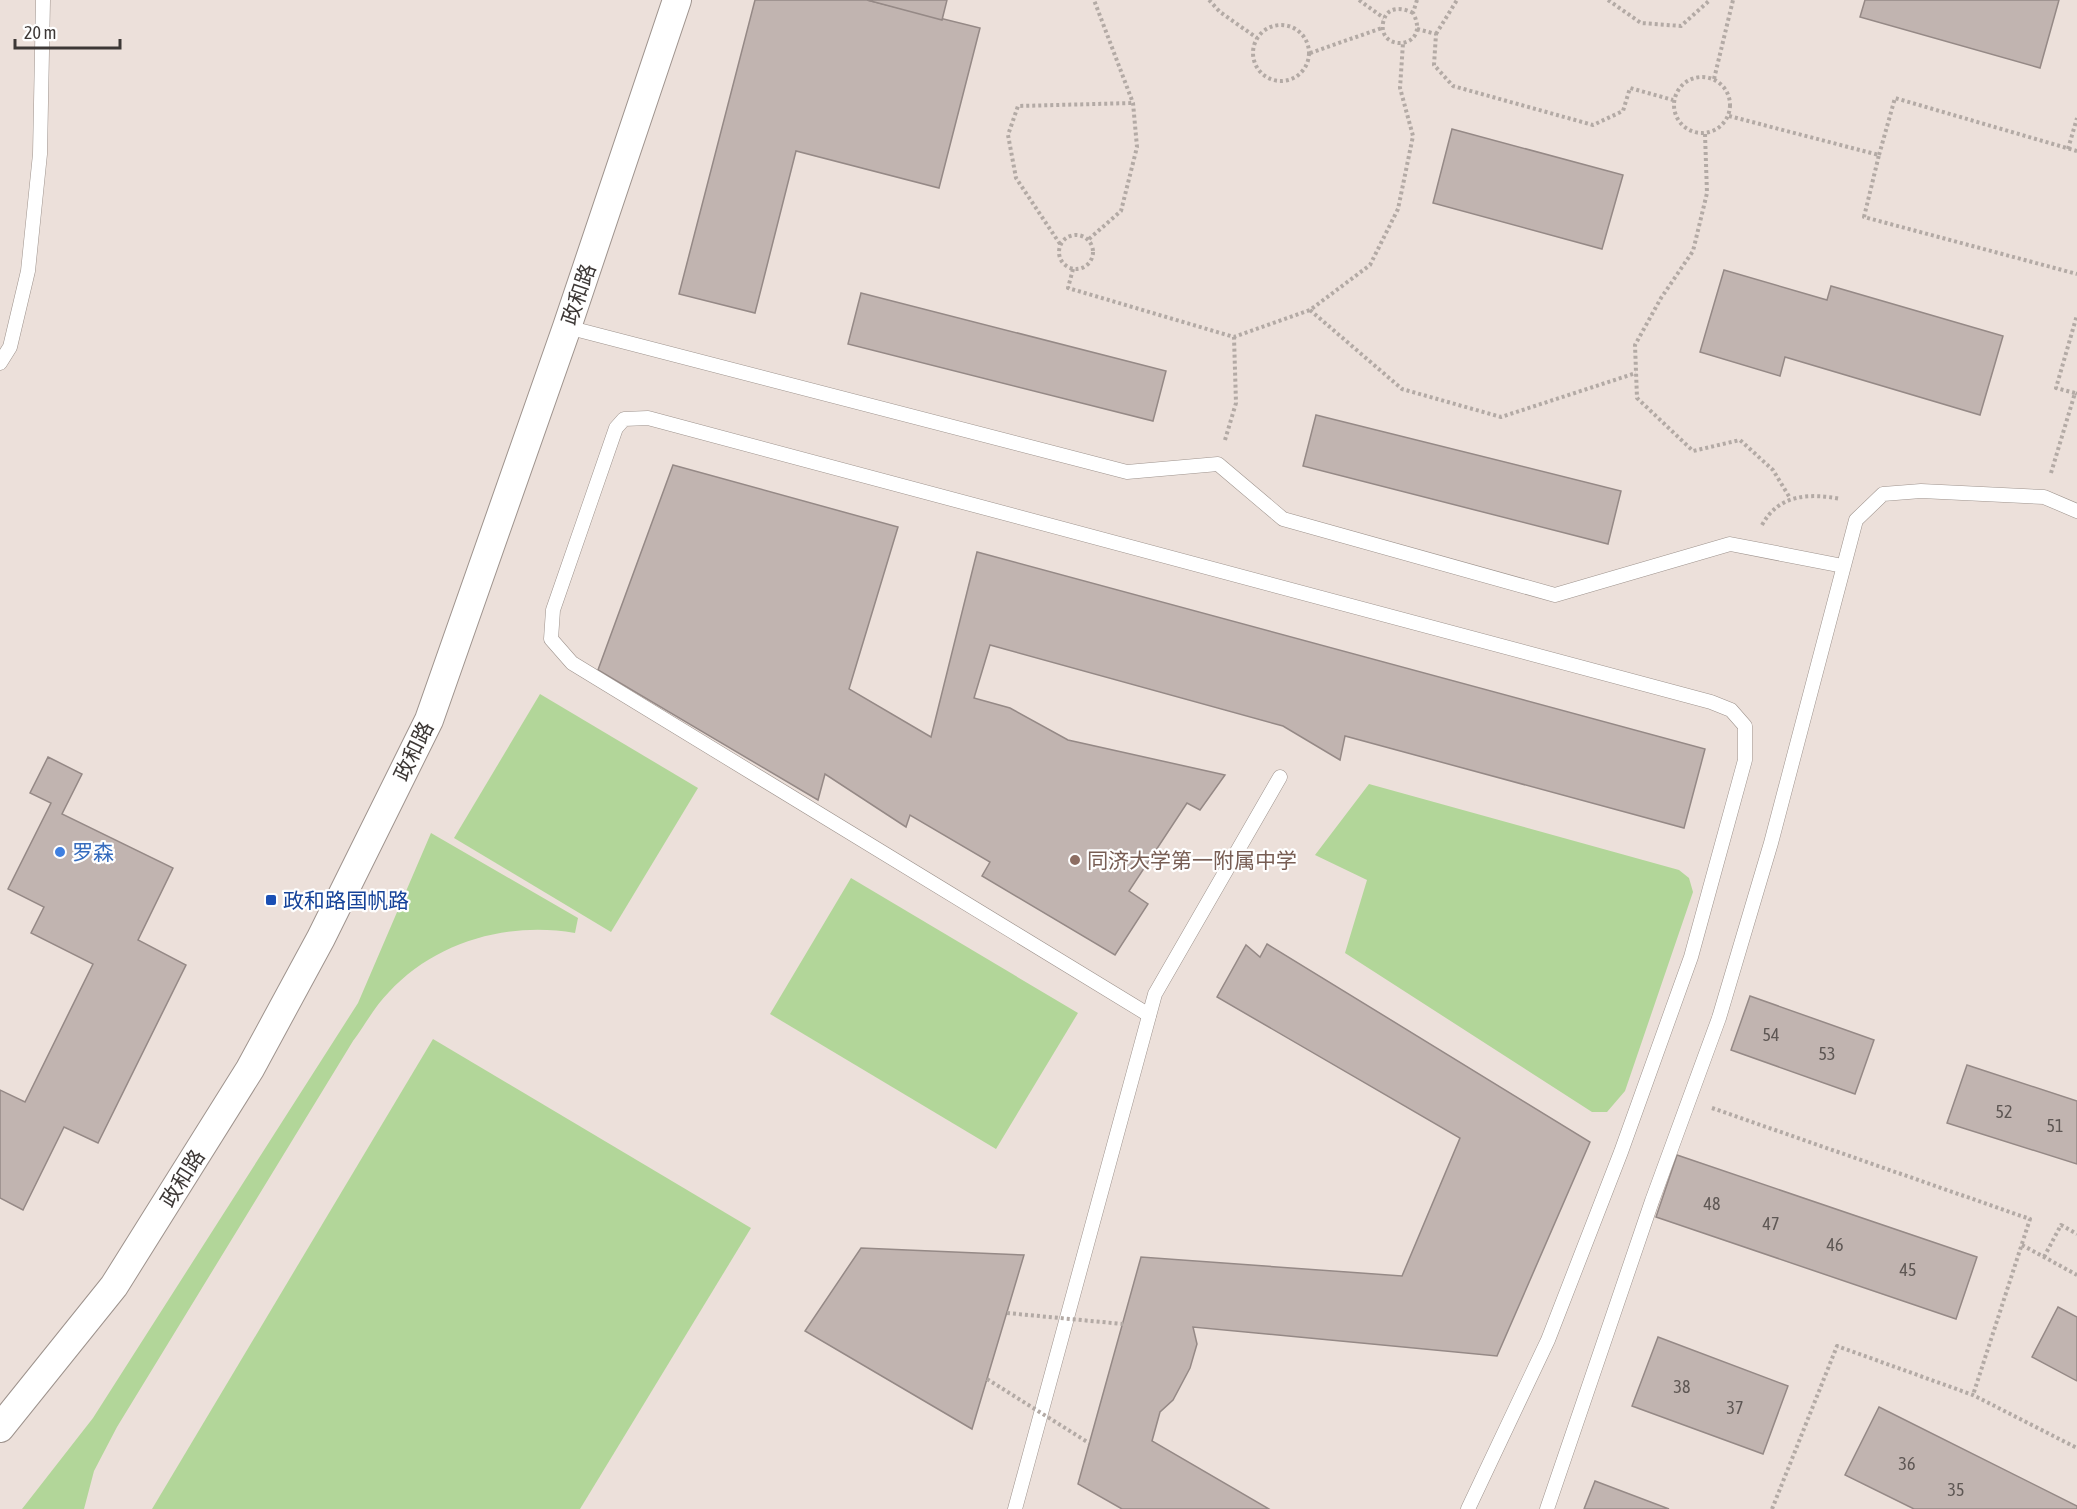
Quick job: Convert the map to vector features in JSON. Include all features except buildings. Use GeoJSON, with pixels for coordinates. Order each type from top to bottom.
{"type":"FeatureCollection","features":[{"type":"Feature","properties":{"kind":"street","name":"政和路"},"geometry":{"type":"LineString","coordinates":[[0,1428],[114,1286],[250,1069],[321,938],[429,720],[567,327],[677,0]]}},
{"type":"Feature","properties":{"kind":"lane"},"geometry":{"type":"LineString","coordinates":[[0,363],[10,347],[28,271],[40,154],[43,0]]}},
{"type":"Feature","properties":{"kind":"lane"},"geometry":{"type":"LineString","coordinates":[[567,327],[1127,472],[1218,464],[1283,519],[1555,595],[1730,544],[1843,566]]}},
{"type":"Feature","properties":{"kind":"lane"},"geometry":{"type":"LineString","coordinates":[[1149,1015],[572,663],[551,639],[553,610],[616,428],[624,419],[648,418],[1700,699],[1731,710],[1744,726],[1745,760],[1691,957],[1621,1152],[1548,1340],[1468,1509]]}},
{"type":"Feature","properties":{"kind":"lane"},"geometry":{"type":"LineString","coordinates":[[1547,1509],[1719,1018],[1771,843],[1856,520],[1883,494],[1921,491],[2044,497],[2077,511]]}},
{"type":"Feature","properties":{"kind":"lane"},"geometry":{"type":"LineString","coordinates":[[1015,1509],[1155,994],[1280,777]]}},
{"type":"Feature","properties":{"kind":"path"},"geometry":{"type":"LineString","coordinates":[[1089,239],[1121,211],[1137,147],[1133,103],[1094,0]]}},
{"type":"Feature","properties":{"kind":"path"},"geometry":{"type":"LineString","coordinates":[[1209,0],[1220,12],[1257,38]]}},
{"type":"Feature","properties":{"kind":"path"},"geometry":{"type":"LineString","coordinates":[[1359,0],[1384,18]]}},
{"type":"Feature","properties":{"kind":"path"},"geometry":{"type":"LineString","coordinates":[[1413,13],[1417,0]]}},
{"type":"Feature","properties":{"kind":"path"},"geometry":{"type":"LineString","coordinates":[[1457,0],[1436,34],[1434,65],[1453,86],[1593,125],[1623,111],[1630,88],[1673,100]]}},
{"type":"Feature","properties":{"kind":"path"},"geometry":{"type":"LineString","coordinates":[[1608,0],[1641,23],[1681,26],[1710,0]]}},
{"type":"Feature","properties":{"kind":"path"},"geometry":{"type":"LineString","coordinates":[[1714,79],[1733,0]]}},
{"type":"Feature","properties":{"kind":"path"},"geometry":{"type":"LineString","coordinates":[[1403,8],[1413,13],[1418,23],[1409,42],[1397,44],[1386,38],[1382,28],[1384,18],[1392,10],[1403,8]]}},
{"type":"Feature","properties":{"kind":"path"},"geometry":{"type":"LineString","coordinates":[[1273,25],[1294,27],[1302,34],[1310,53],[1308,64],[1294,79],[1273,81],[1264,76],[1253,58],[1253,48],[1257,38],[1273,25]]}},
{"type":"Feature","properties":{"kind":"path"},"geometry":{"type":"LineString","coordinates":[[1310,53],[1382,28]]}},
{"type":"Feature","properties":{"kind":"path"},"geometry":{"type":"LineString","coordinates":[[1417,29],[1436,34]]}},
{"type":"Feature","properties":{"kind":"path"},"geometry":{"type":"LineString","coordinates":[[1073,269],[1068,288],[1234,337],[1310,309],[1371,265],[1398,209],[1413,136],[1400,88],[1403,43]]}},
{"type":"Feature","properties":{"kind":"path"},"geometry":{"type":"LineString","coordinates":[[1694,77],[1714,79],[1728,94],[1728,116],[1723,124],[1705,134],[1684,128],[1674,110],[1673,100],[1684,82],[1694,77]]}},
{"type":"Feature","properties":{"kind":"path"},"geometry":{"type":"LineString","coordinates":[[2077,151],[1895,98],[1863,217],[2077,274]]}},
{"type":"Feature","properties":{"kind":"path"},"geometry":{"type":"LineString","coordinates":[[1060,244],[1016,178],[1008,135],[1018,106],[1133,103]]}},
{"type":"Feature","properties":{"kind":"path"},"geometry":{"type":"LineString","coordinates":[[1728,116],[1879,155]]}},
{"type":"Feature","properties":{"kind":"path"},"geometry":{"type":"LineString","coordinates":[[2068,149],[2077,118]]}},
{"type":"Feature","properties":{"kind":"path"},"geometry":{"type":"LineString","coordinates":[[1705,134],[1707,193],[1693,251],[1635,345],[1637,398],[1693,451],[1740,440],[1773,470],[1790,498]]}},
{"type":"Feature","properties":{"kind":"path"},"geometry":{"type":"LineString","coordinates":[[1079,234],[1089,239],[1094,249],[1092,260],[1084,268],[1073,269],[1062,264],[1058,255],[1060,244],[1068,236],[1079,234]]}},
{"type":"Feature","properties":{"kind":"path"},"geometry":{"type":"LineString","coordinates":[[1310,309],[1402,389],[1501,417],[1636,373]]}},
{"type":"Feature","properties":{"kind":"path"},"geometry":{"type":"LineString","coordinates":[[2044,497],[2076,393],[2056,388],[2077,315]]}},
{"type":"Feature","properties":{"kind":"path"},"geometry":{"type":"LineString","coordinates":[[1218,464],[1236,403],[1234,337]]}},
{"type":"Feature","properties":{"kind":"path"},"geometry":{"type":"LineString","coordinates":[[1752,548],[1769,513],[1790,498],[1818,495],[1842,500],[1866,510]]}},
{"type":"Feature","properties":{"kind":"path"},"geometry":{"type":"LineString","coordinates":[[1689,1100],[2030,1220],[1972,1395]]}},
{"type":"Feature","properties":{"kind":"path"},"geometry":{"type":"LineString","coordinates":[[2044,1257],[2061,1225],[2077,1234]]}},
{"type":"Feature","properties":{"kind":"path"},"geometry":{"type":"LineString","coordinates":[[2022,1245],[2077,1275]]}},
{"type":"Feature","properties":{"kind":"path"},"geometry":{"type":"LineString","coordinates":[[1007,1313],[1123,1324]]}},
{"type":"Feature","properties":{"kind":"path"},"geometry":{"type":"LineString","coordinates":[[1772,1509],[1836,1346],[1972,1395],[2077,1448]]}},
{"type":"Feature","properties":{"kind":"path"},"geometry":{"type":"LineString","coordinates":[[987,1379],[1089,1443]]}},
{"type":"Feature","properties":{"kind":"green space"},"geometry":{"type":"Polygon","coordinates":[[[540,694],[698,788],[611,932],[454,838],[540,694]]]}},
{"type":"Feature","properties":{"kind":"green space"},"geometry":{"type":"Polygon","coordinates":[[[1369,784],[1679,870],[1689,878],[1693,892],[1625,1091],[1607,1112],[1592,1112],[1345,953],[1367,880],[1315,855],[1369,784]]]}},
{"type":"Feature","properties":{"kind":"green space"},"geometry":{"type":"Polygon","coordinates":[[[431,833],[578,918],[575,933],[524,930],[474,939],[428,960],[389,992],[353,1041],[117,1427],[94,1471],[84,1509],[22,1509],[93,1418],[358,1003],[431,833]]]}},
{"type":"Feature","properties":{"kind":"green space"},"geometry":{"type":"Polygon","coordinates":[[[851,878],[1078,1013],[996,1149],[770,1014],[851,878]]]}},
{"type":"Feature","properties":{"kind":"green space"},"geometry":{"type":"Polygon","coordinates":[[[433,1039],[751,1228],[580,1509],[152,1509],[433,1039]]]}},
{"type":"Feature","properties":{"kind":"place","name":"罗森"},"geometry":{"type":"Point","coordinates":[60,852]}},
{"type":"Feature","properties":{"kind":"place","name":"同济大学第一附属中学"},"geometry":{"type":"Point","coordinates":[1075,860]}},
{"type":"Feature","properties":{"kind":"place","name":"政和路国帆路"},"geometry":{"type":"Point","coordinates":[271,900]}}]}
